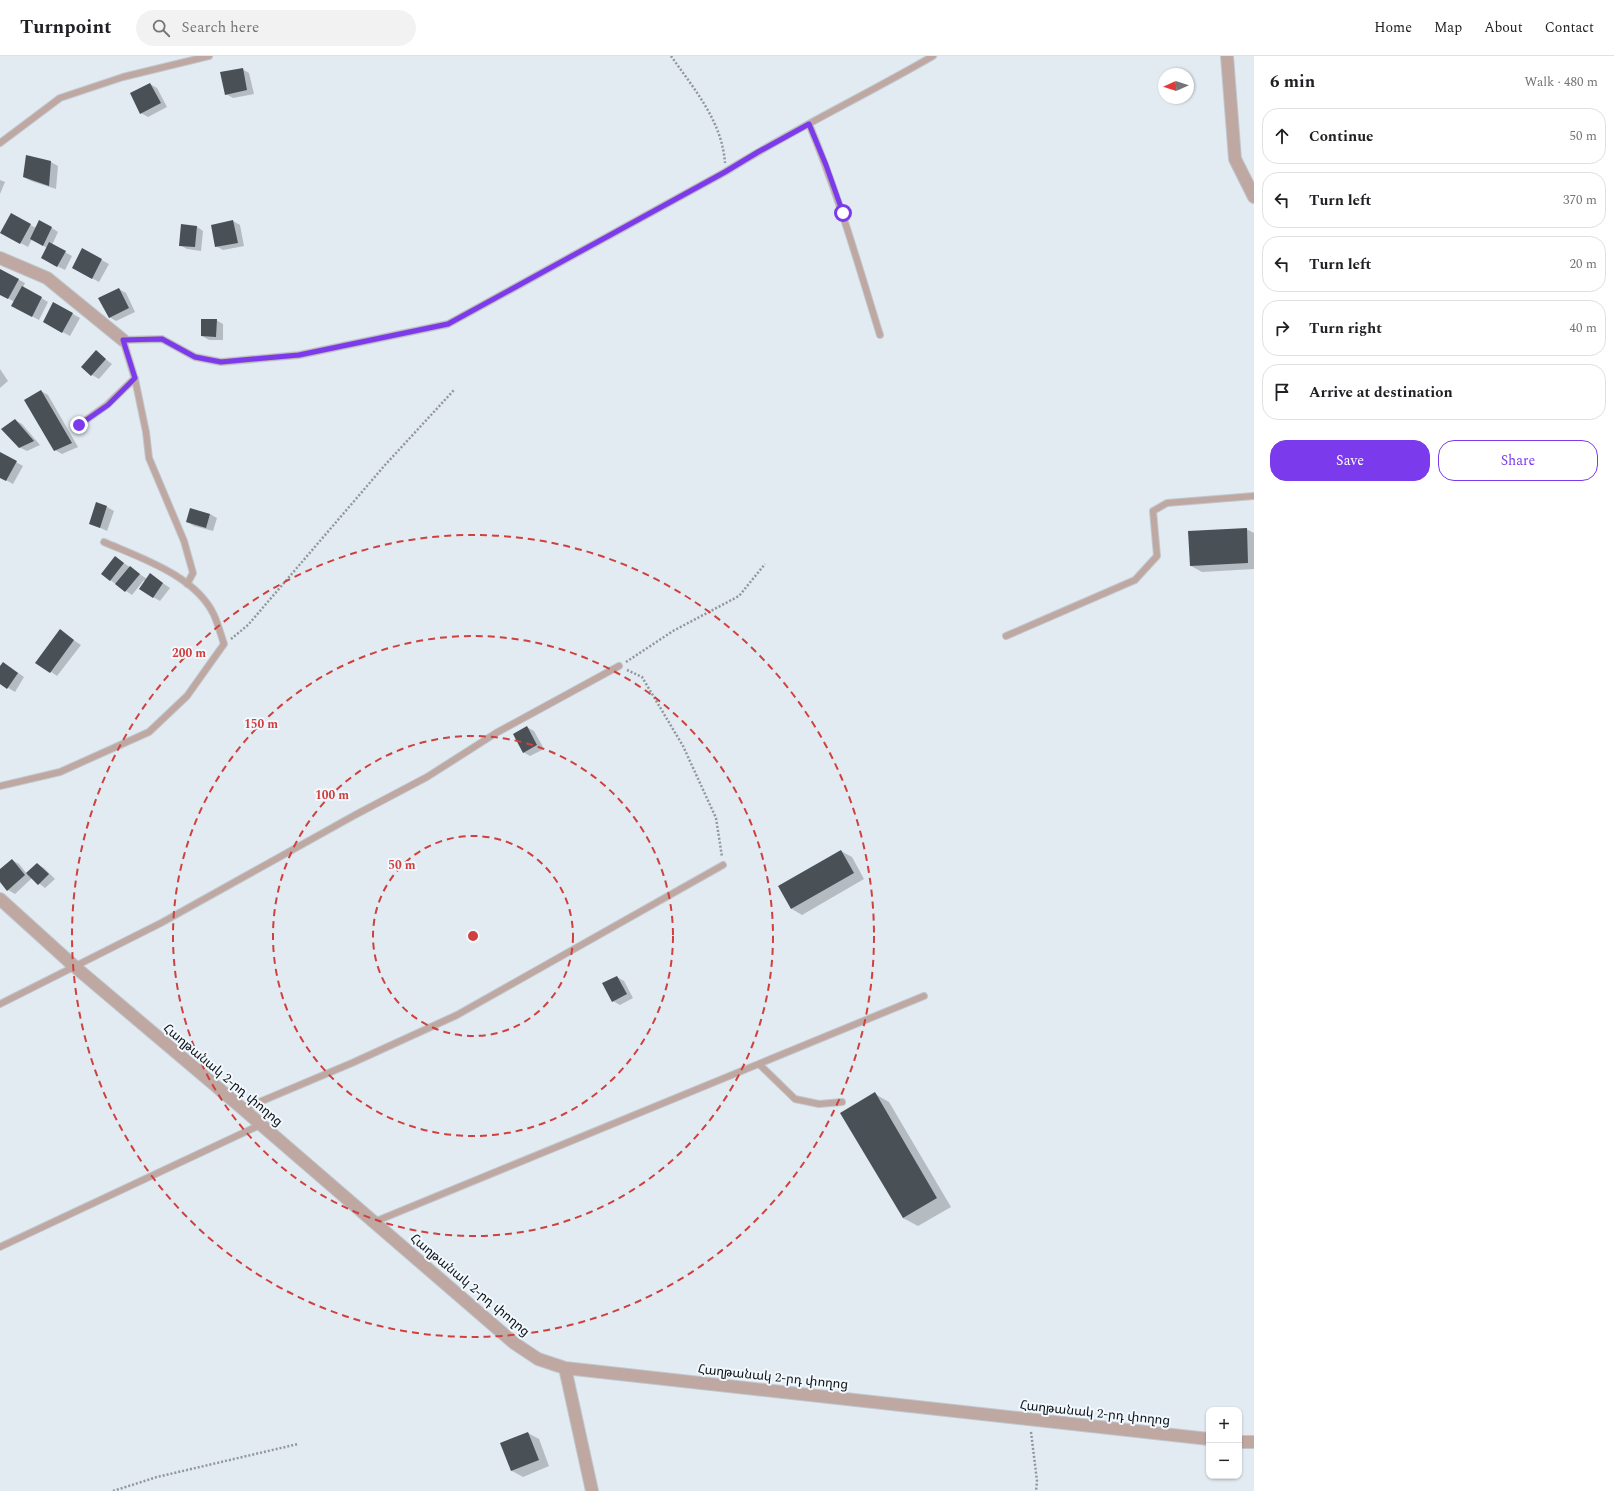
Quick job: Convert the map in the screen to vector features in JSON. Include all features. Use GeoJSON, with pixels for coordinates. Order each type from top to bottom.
{"type":"FeatureCollection","features":[{"type":"Feature","properties":{"kind":"street"},"geometry":{"type":"LineString","coordinates":[[1227,56],[1235,159],[1254,198]]}},
{"type":"Feature","properties":{"kind":"street"},"geometry":{"type":"LineString","coordinates":[[0,258],[47,278],[123,340]]}},
{"type":"Feature","properties":{"kind":"street","name":"Հաղթանակ 2-րդ փողոց"},"geometry":{"type":"LineString","coordinates":[[0,899],[43,936],[74,966],[243,1109],[514,1343],[538,1358],[565,1368],[1206,1439]]}},
{"type":"Feature","properties":{"kind":"street"},"geometry":{"type":"LineString","coordinates":[[565,1368],[592,1491]]}},
{"type":"Feature","properties":{"kind":"street"},"geometry":{"type":"LineString","coordinates":[[1242,1442],[1254,1442]]}},
{"type":"Feature","properties":{"kind":"lane"},"geometry":{"type":"LineString","coordinates":[[0,143],[60,98],[123,77],[209,56]]}},
{"type":"Feature","properties":{"kind":"lane"},"geometry":{"type":"LineString","coordinates":[[187,584],[193,573],[184,541],[149,458],[146,432],[135,378],[123,340],[162,339],[195,357],[221,362],[299,355],[448,324],[933,56]]}},
{"type":"Feature","properties":{"kind":"lane"},"geometry":{"type":"LineString","coordinates":[[809,124],[826,165],[843,213],[880,335]]}},
{"type":"Feature","properties":{"kind":"lane"},"geometry":{"type":"LineString","coordinates":[[79,425],[108,405],[135,378]]}},
{"type":"Feature","properties":{"kind":"lane"},"geometry":{"type":"LineString","coordinates":[[1006,636],[1135,580],[1156,556],[1154,511],[1167,503],[1254,496]]}},
{"type":"Feature","properties":{"kind":"lane"},"geometry":{"type":"LineString","coordinates":[[0,786],[60,772],[149,732],[187,696],[224,644],[214,614],[200,595],[177,576],[104,542]]}},
{"type":"Feature","properties":{"kind":"lane"},"geometry":{"type":"LineString","coordinates":[[0,1004],[161,923],[427,777],[496,733],[619,666]]}},
{"type":"Feature","properties":{"kind":"lane"},"geometry":{"type":"LineString","coordinates":[[243,1109],[352,1063],[457,1015],[723,865]]}},
{"type":"Feature","properties":{"kind":"lane"},"geometry":{"type":"LineString","coordinates":[[374,1222],[924,996]]}},
{"type":"Feature","properties":{"kind":"lane"},"geometry":{"type":"LineString","coordinates":[[759,1064],[795,1098],[819,1104],[842,1102]]}},
{"type":"Feature","properties":{"kind":"lane"},"geometry":{"type":"LineString","coordinates":[[0,1247],[260,1125]]}},
{"type":"Feature","properties":{"kind":"path"},"geometry":{"type":"LineString","coordinates":[[671,56],[710,110],[724,149],[725,172]]}},
{"type":"Feature","properties":{"kind":"path"},"geometry":{"type":"LineString","coordinates":[[224,644],[248,625],[385,465],[454,390]]}},
{"type":"Feature","properties":{"kind":"path"},"geometry":{"type":"LineString","coordinates":[[619,666],[673,631],[739,596],[765,564]]}},
{"type":"Feature","properties":{"kind":"path"},"geometry":{"type":"LineString","coordinates":[[619,666],[642,677],[683,746],[716,818],[723,865]]}},
{"type":"Feature","properties":{"kind":"path"},"geometry":{"type":"LineString","coordinates":[[1030,1420],[1037,1481],[1036,1491]]}},
{"type":"Feature","properties":{"kind":"path"},"geometry":{"type":"LineString","coordinates":[[113,1491],[157,1477],[298,1444]]}},
{"type":"Feature","properties":{"kind":"building"},"geometry":{"type":"Polygon","coordinates":[[[243,68],[247,90],[225,95],[220,72],[243,68]]]}},
{"type":"Feature","properties":{"kind":"building"},"geometry":{"type":"Polygon","coordinates":[[[150,83],[161,103],[140,114],[130,93],[150,83]]]}},
{"type":"Feature","properties":{"kind":"building"},"geometry":{"type":"Polygon","coordinates":[[[26,155],[51,161],[49,186],[23,177],[26,155]]]}},
{"type":"Feature","properties":{"kind":"building"},"geometry":{"type":"Polygon","coordinates":[[[11,213],[31,224],[20,244],[0,233],[11,213]]]}},
{"type":"Feature","properties":{"kind":"building"},"geometry":{"type":"Polygon","coordinates":[[[39,220],[52,227],[43,246],[30,239],[39,220]]]}},
{"type":"Feature","properties":{"kind":"building"},"geometry":{"type":"Polygon","coordinates":[[[233,220],[238,243],[215,247],[211,225],[233,220]]]}},
{"type":"Feature","properties":{"kind":"building"},"geometry":{"type":"Polygon","coordinates":[[[181,224],[197,226],[195,247],[179,246],[181,224]]]}},
{"type":"Feature","properties":{"kind":"building"},"geometry":{"type":"Polygon","coordinates":[[[49,242],[66,251],[57,267],[41,258],[49,242]]]}},
{"type":"Feature","properties":{"kind":"building"},"geometry":{"type":"Polygon","coordinates":[[[82,248],[102,259],[92,279],[72,268],[82,248]]]}},
{"type":"Feature","properties":{"kind":"building"},"geometry":{"type":"Polygon","coordinates":[[[0,269],[19,279],[8,299],[0,295],[0,269]]]}},
{"type":"Feature","properties":{"kind":"building"},"geometry":{"type":"Polygon","coordinates":[[[22,286],[42,297],[32,317],[11,306],[22,286]]]}},
{"type":"Feature","properties":{"kind":"building"},"geometry":{"type":"Polygon","coordinates":[[[119,288],[129,308],[109,318],[98,298],[119,288]]]}},
{"type":"Feature","properties":{"kind":"building"},"geometry":{"type":"Polygon","coordinates":[[[53,302],[73,313],[62,333],[43,322],[53,302]]]}},
{"type":"Feature","properties":{"kind":"building"},"geometry":{"type":"Polygon","coordinates":[[[201,319],[217,319],[216,337],[201,336],[201,319]]]}},
{"type":"Feature","properties":{"kind":"building"},"geometry":{"type":"Polygon","coordinates":[[[96,350],[106,359],[91,376],[81,367],[96,350]]]}},
{"type":"Feature","properties":{"kind":"building"},"geometry":{"type":"Polygon","coordinates":[[[41,390],[72,443],[54,451],[24,400],[41,390]]]}},
{"type":"Feature","properties":{"kind":"building"},"geometry":{"type":"Polygon","coordinates":[[[15,419],[34,441],[19,448],[1,429],[15,419]]]}},
{"type":"Feature","properties":{"kind":"building"},"geometry":{"type":"Polygon","coordinates":[[[0,452],[17,461],[6,481],[0,478],[0,452]]]}},
{"type":"Feature","properties":{"kind":"building"},"geometry":{"type":"Polygon","coordinates":[[[96,502],[107,506],[100,528],[89,524],[96,502]]]}},
{"type":"Feature","properties":{"kind":"building"},"geometry":{"type":"Polygon","coordinates":[[[190,508],[210,514],[206,528],[186,522],[190,508]]]}},
{"type":"Feature","properties":{"kind":"building"},"geometry":{"type":"Polygon","coordinates":[[[1247,528],[1248,563],[1190,566],[1188,531],[1247,528]]]}},
{"type":"Feature","properties":{"kind":"building"},"geometry":{"type":"Polygon","coordinates":[[[115,556],[124,563],[110,581],[101,574],[115,556]]]}},
{"type":"Feature","properties":{"kind":"building"},"geometry":{"type":"Polygon","coordinates":[[[130,566],[140,574],[125,592],[115,584],[130,566]]]}},
{"type":"Feature","properties":{"kind":"building"},"geometry":{"type":"Polygon","coordinates":[[[150,573],[163,583],[153,598],[139,589],[150,573]]]}},
{"type":"Feature","properties":{"kind":"building"},"geometry":{"type":"Polygon","coordinates":[[[60,629],[74,640],[50,673],[35,663],[60,629]]]}},
{"type":"Feature","properties":{"kind":"building"},"geometry":{"type":"Polygon","coordinates":[[[3,662],[18,673],[7,689],[0,684],[0,666],[3,662]]]}},
{"type":"Feature","properties":{"kind":"building"},"geometry":{"type":"Polygon","coordinates":[[[527,726],[537,745],[523,753],[513,734],[527,726]]]}},
{"type":"Feature","properties":{"kind":"building"},"geometry":{"type":"Polygon","coordinates":[[[841,850],[854,873],[791,909],[778,886],[841,850]]]}},
{"type":"Feature","properties":{"kind":"building"},"geometry":{"type":"Polygon","coordinates":[[[12,859],[25,875],[7,891],[0,882],[0,869],[12,859]]]}},
{"type":"Feature","properties":{"kind":"building"},"geometry":{"type":"Polygon","coordinates":[[[37,863],[49,874],[38,885],[26,873],[37,863]]]}},
{"type":"Feature","properties":{"kind":"building"},"geometry":{"type":"Polygon","coordinates":[[[617,976],[627,994],[612,1002],[602,983],[617,976]]]}},
{"type":"Feature","properties":{"kind":"building"},"geometry":{"type":"Polygon","coordinates":[[[875,1092],[937,1198],[903,1218],[840,1113],[875,1092]]]}},
{"type":"Feature","properties":{"kind":"building"},"geometry":{"type":"Polygon","coordinates":[[[528,1432],[539,1460],[511,1471],[500,1443],[528,1432]]]}},
{"type":"Feature","properties":{"kind":"route"},"geometry":{"type":"LineString","coordinates":[[79,425],[108,405],[135,378],[123,340],[162,339],[195,357],[221,362],[299,355],[448,324],[725,172],[809,124],[826,165],[843,213]]}}]}
